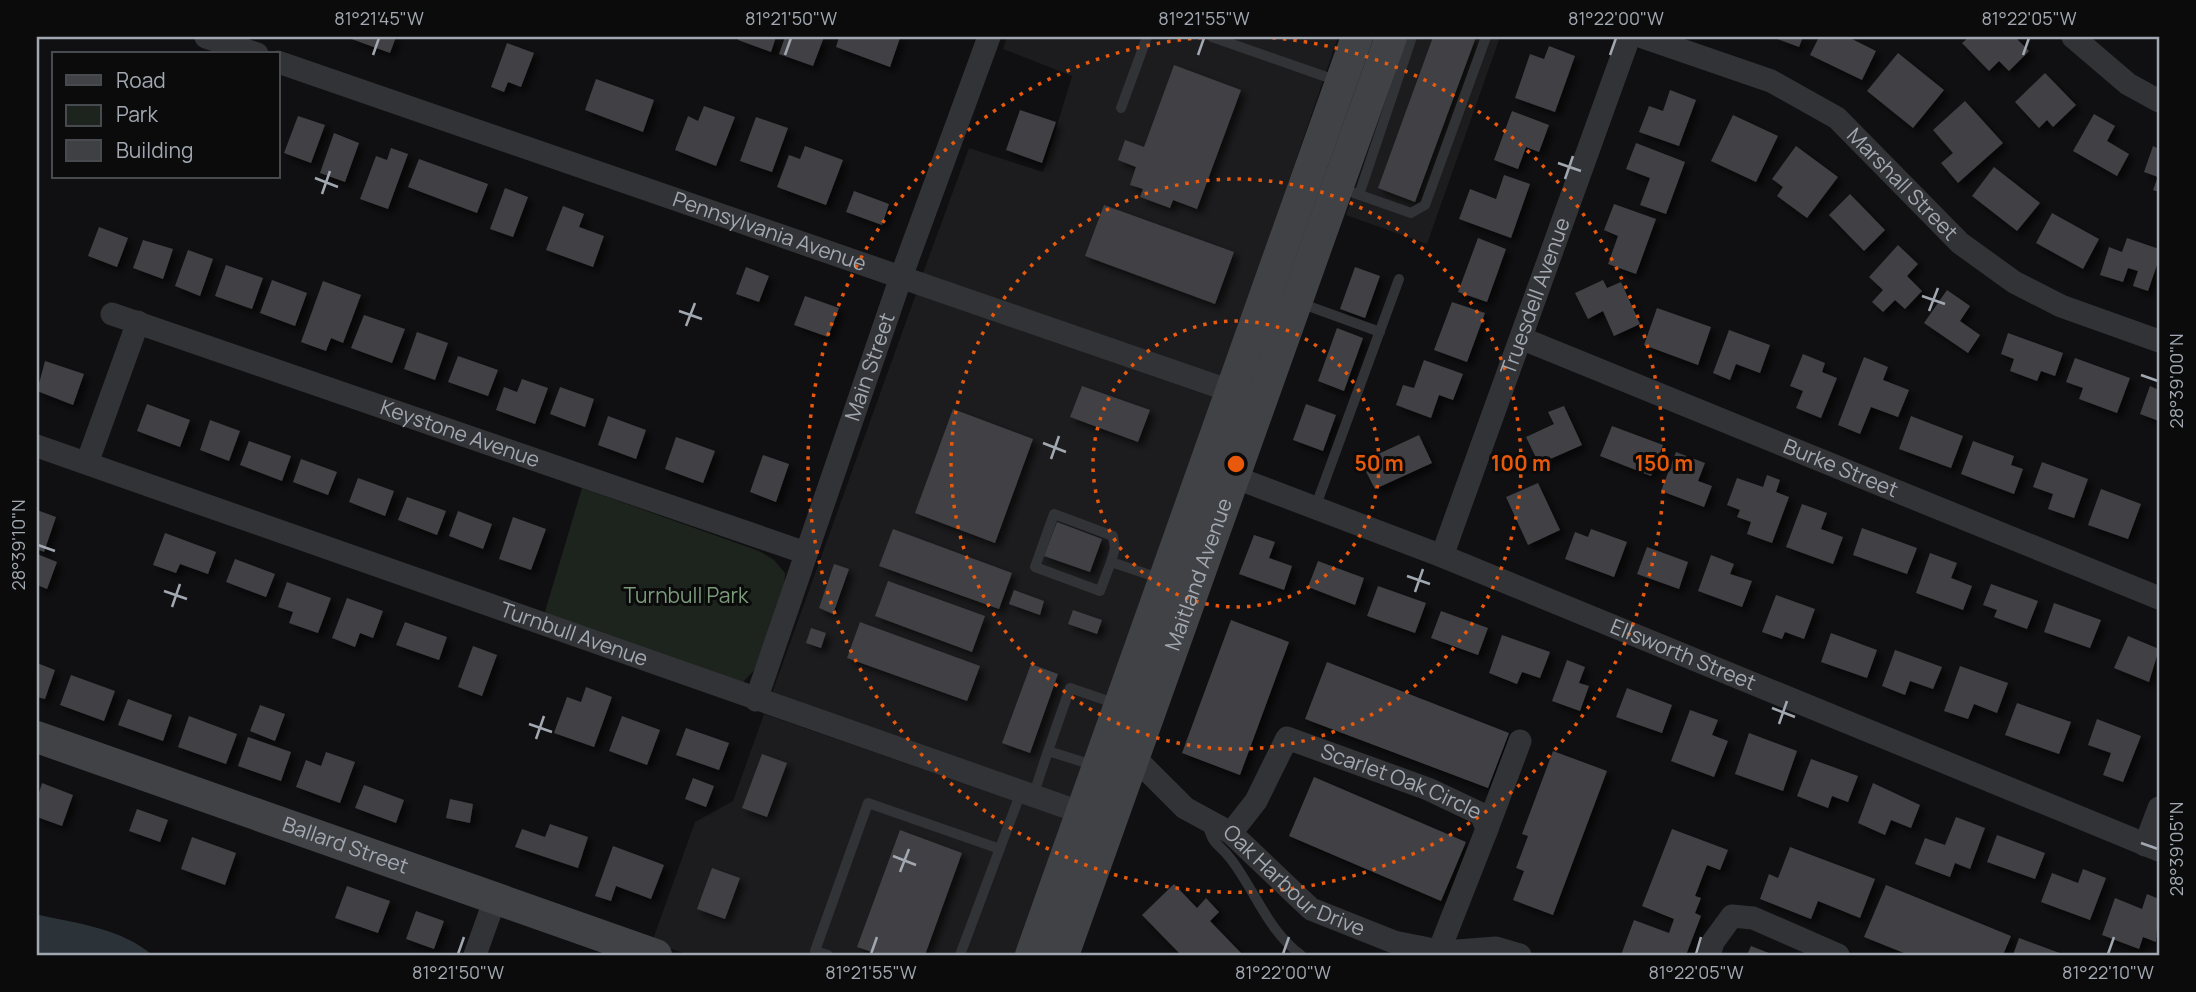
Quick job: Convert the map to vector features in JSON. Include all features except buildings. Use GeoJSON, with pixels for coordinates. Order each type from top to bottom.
{"type":"FeatureCollection","features":[{"type":"Feature","properties":{"kind":"main road","name":"Maitland Avenue"},"geometry":{"type":"LineString","coordinates":[[1031,955],[1096,818],[1134,757],[1219,472],[1231,392],[1357,37]]}},
{"type":"Feature","properties":{"kind":"main road","name":"Maitland Avenue"},"geometry":{"type":"LineString","coordinates":[[1063,955],[1096,818],[1098,767],[1120,705],[1165,580],[1219,472],[1261,402],[1297,301],[1348,191],[1391,37]]}},
{"type":"Feature","properties":{"kind":"main road","name":"Ballard Street"},"geometry":{"type":"LineString","coordinates":[[37,737],[656,955]]}},
{"type":"Feature","properties":{"kind":"street"},"geometry":{"type":"LineString","coordinates":[[206,37],[251,52]]}},
{"type":"Feature","properties":{"kind":"street","name":"Main Street"},"geometry":{"type":"LineString","coordinates":[[756,700],[901,277],[989,37]]}},
{"type":"Feature","properties":{"kind":"street","name":"Truesdell Avenue"},"geometry":{"type":"LineString","coordinates":[[1442,556],[1523,339],[1629,37]]}},
{"type":"Feature","properties":{"kind":"street","name":"Marshall Street"},"geometry":{"type":"LineString","coordinates":[[1643,37],[1770,81],[1837,118],[1960,243],[2014,282],[2061,306],[2159,341]]}},
{"type":"Feature","properties":{"kind":"street"},"geometry":{"type":"LineString","coordinates":[[2073,37],[2128,84],[2159,101]]}},
{"type":"Feature","properties":{"kind":"street","name":"Pennsylvania Avenue"},"geometry":{"type":"LineString","coordinates":[[280,63],[1261,402]]}},
{"type":"Feature","properties":{"kind":"street","name":"Keystone Avenue"},"geometry":{"type":"LineString","coordinates":[[112,314],[806,553]]}},
{"type":"Feature","properties":{"kind":"street"},"geometry":{"type":"LineString","coordinates":[[86,463],[138,322]]}},
{"type":"Feature","properties":{"kind":"street","name":"Burke Street"},"geometry":{"type":"LineString","coordinates":[[1523,339],[2159,598]]}},
{"type":"Feature","properties":{"kind":"street","name":"Turnbull Avenue"},"geometry":{"type":"LineString","coordinates":[[37,446],[1096,818]]}},
{"type":"Feature","properties":{"kind":"street","name":"Ellsworth Street"},"geometry":{"type":"LineString","coordinates":[[1219,472],[1442,556],[2152,848]]}},
{"type":"Feature","properties":{"kind":"street","name":"Scarlet Oak Circle"},"geometry":{"type":"LineString","coordinates":[[1231,833],[1256,801],[1287,738],[1428,789],[1481,814],[1487,829],[1434,953]]}},
{"type":"Feature","properties":{"kind":"street"},"geometry":{"type":"LineString","coordinates":[[1487,829],[1520,741]]}},
{"type":"Feature","properties":{"kind":"street","name":"Oak Harbour Drive"},"geometry":{"type":"LineString","coordinates":[[1134,757],[1185,808],[1231,833],[1311,909],[1394,942],[1434,953],[1496,948],[1520,955]]}},
{"type":"Feature","properties":{"kind":"street"},"geometry":{"type":"LineString","coordinates":[[2152,848],[2159,808]]}},
{"type":"Feature","properties":{"kind":"street"},"geometry":{"type":"LineString","coordinates":[[475,955],[495,899]]}},
{"type":"Feature","properties":{"kind":"street"},"geometry":{"type":"LineString","coordinates":[[1709,955],[1713,942],[1732,916],[1753,918],[1838,955]]}},
{"type":"Feature","properties":{"kind":"lane"},"geometry":{"type":"LineString","coordinates":[[1121,108],[1147,37]]}},
{"type":"Feature","properties":{"kind":"lane"},"geometry":{"type":"LineString","coordinates":[[1212,37],[1341,82]]}},
{"type":"Feature","properties":{"kind":"lane"},"geometry":{"type":"LineString","coordinates":[[1412,37],[1348,191],[1411,213],[1425,205],[1486,37]]}},
{"type":"Feature","properties":{"kind":"lane"},"geometry":{"type":"LineString","coordinates":[[1315,508],[1399,279]]}},
{"type":"Feature","properties":{"kind":"lane"},"geometry":{"type":"LineString","coordinates":[[1297,301],[1380,332]]}},
{"type":"Feature","properties":{"kind":"lane"},"geometry":{"type":"LineString","coordinates":[[1054,514],[1113,536],[1115,548],[1111,562],[1100,591],[1035,567],[1054,514]]}},
{"type":"Feature","properties":{"kind":"lane"},"geometry":{"type":"LineString","coordinates":[[1111,562],[1165,580]]}},
{"type":"Feature","properties":{"kind":"lane"},"geometry":{"type":"LineString","coordinates":[[960,955],[1000,849],[1048,751],[1070,688],[1120,705]]}},
{"type":"Feature","properties":{"kind":"lane"},"geometry":{"type":"LineString","coordinates":[[1048,751],[1098,767]]}},
{"type":"Feature","properties":{"kind":"lane"},"geometry":{"type":"LineString","coordinates":[[828,955],[815,953],[868,803],[1000,849]]}},
{"type":"Feature","properties":{"kind":"lane"},"geometry":{"type":"LineString","coordinates":[[1206,820],[1213,843],[1229,857],[1258,906],[1288,946],[1301,955]]}},
{"type":"Feature","properties":{"kind":"shaded area"},"geometry":{"type":"Polygon","coordinates":[[[1007,37],[1338,37],[1222,377],[923,273],[969,148],[1043,172],[1072,76],[1003,49],[1007,37]]]}},
{"type":"Feature","properties":{"kind":"shaded area"},"geometry":{"type":"Polygon","coordinates":[[[1407,37],[1500,37],[1427,244],[1346,215],[1407,37]]]}},
{"type":"Feature","properties":{"kind":"shaded area"},"geometry":{"type":"Polygon","coordinates":[[[916,294],[1215,398],[1074,798],[772,693],[916,294]]]}},
{"type":"Feature","properties":{"kind":"shaded area"},"geometry":{"type":"Polygon","coordinates":[[[764,714],[1066,819],[1018,955],[689,955],[652,942],[695,822],[733,801],[764,714]]]}},
{"type":"Feature","properties":{"kind":"shaded area"},"geometry":{"type":"Polygon","coordinates":[[[39,915],[113,933],[152,955],[37,955],[39,915]]]}},
{"type":"Feature","properties":{"kind":"green space","name":"Turnbull Park"},"geometry":{"type":"Polygon","coordinates":[[[582,488],[759,551],[774,560],[785,573],[784,589],[759,665],[742,683],[544,615],[582,488]]]}}]}
